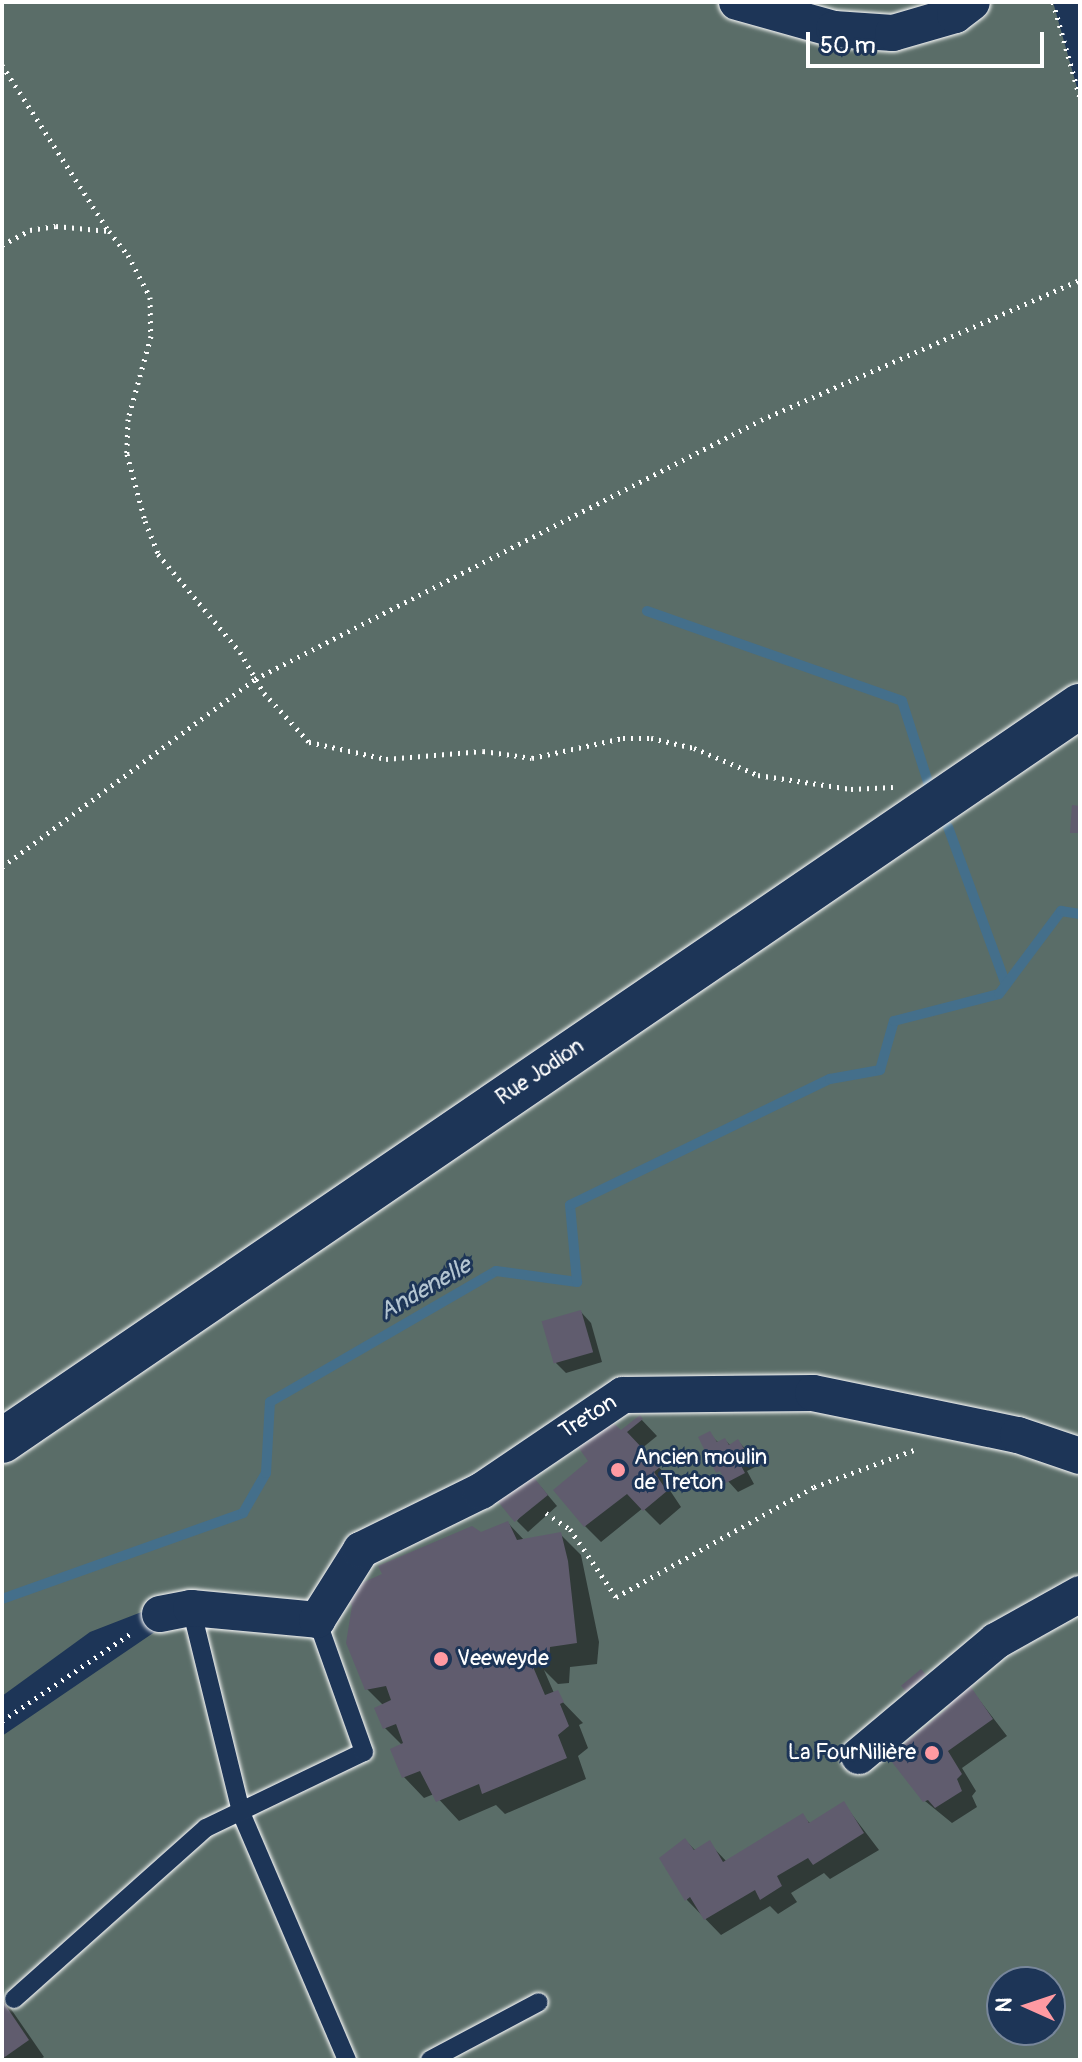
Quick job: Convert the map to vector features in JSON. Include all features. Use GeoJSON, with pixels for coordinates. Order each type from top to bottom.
{"type":"FeatureCollection","features":[{"type":"Feature","properties":{"kind":"street"},"geometry":{"type":"LineString","coordinates":[[737,2],[834,29],[893,33],[955,15],[972,2]]}},
{"type":"Feature","properties":{"kind":"street","name":"Rue Jodion"},"geometry":{"type":"LineString","coordinates":[[2,1441],[930,805],[1080,706]]}},
{"type":"Feature","properties":{"kind":"street","name":"Treton"},"geometry":{"type":"LineString","coordinates":[[317,1620],[361,1550],[481,1491],[623,1395],[813,1393],[1018,1435],[1080,1456]]}},
{"type":"Feature","properties":{"kind":"street"},"geometry":{"type":"LineString","coordinates":[[859,1756],[996,1641],[1080,1594]]}},
{"type":"Feature","properties":{"kind":"street"},"geometry":{"type":"LineString","coordinates":[[176,1611],[317,1620]]}},
{"type":"Feature","properties":{"kind":"lane"},"geometry":{"type":"LineString","coordinates":[[176,1611],[242,1815],[347,2060]]}},
{"type":"Feature","properties":{"kind":"lane"},"geometry":{"type":"LineString","coordinates":[[14,1999],[206,1828],[242,1815],[364,1752],[317,1620]]}},
{"type":"Feature","properties":{"kind":"lane"},"geometry":{"type":"LineString","coordinates":[[430,2060],[539,2002]]}},
{"type":"Feature","properties":{"kind":"path"},"geometry":{"type":"LineString","coordinates":[[1053,2],[1080,98]]}},
{"type":"Feature","properties":{"kind":"path"},"geometry":{"type":"LineString","coordinates":[[2,65],[150,297],[151,336],[128,419],[127,454],[145,521],[158,554],[240,652],[255,679],[309,742],[362,757],[483,751],[532,758],[623,738],[651,738],[694,748],[758,775],[851,789],[907,788],[930,805]]}},
{"type":"Feature","properties":{"kind":"path"},"geometry":{"type":"LineString","coordinates":[[2,245],[30,230],[56,226],[109,231]]}},
{"type":"Feature","properties":{"kind":"path"},"geometry":{"type":"LineString","coordinates":[[2,867],[255,679],[761,420],[1080,280]]}},
{"type":"Feature","properties":{"kind":"path"},"geometry":{"type":"LineString","coordinates":[[546,1513],[570,1529],[616,1597],[814,1487],[923,1446]]}},
{"type":"Feature","properties":{"kind":"path"},"geometry":{"type":"LineString","coordinates":[[2,1721],[176,1611]]}},
{"type":"Feature","properties":{"kind":"green space"},"geometry":{"type":"Polygon","coordinates":[[[2,2],[1053,2],[1080,98],[1080,2060],[2,2060],[2,1736],[162,1627],[157,1606],[90,1632],[2,1696],[2,2]]]}},
{"type":"Feature","properties":{"kind":"building"},"geometry":{"type":"Polygon","coordinates":[[[1072,805],[1080,806],[1080,833],[1070,833],[1072,805]]]}},
{"type":"Feature","properties":{"kind":"building"},"geometry":{"type":"Polygon","coordinates":[[[581,1310],[593,1352],[554,1364],[542,1321],[581,1310]]]}},
{"type":"Feature","properties":{"kind":"building","name":"Ancien moulin de Treton"},"geometry":{"type":"Polygon","coordinates":[[[640,1415],[643,1419],[627,1432],[660,1467],[654,1472],[667,1491],[643,1511],[627,1494],[584,1527],[553,1490],[588,1461],[576,1444],[607,1417],[621,1430],[640,1415]]]}},
{"type":"Feature","properties":{"kind":"building"},"geometry":{"type":"Polygon","coordinates":[[[710,1431],[717,1442],[725,1438],[729,1445],[738,1439],[748,1455],[738,1460],[745,1473],[726,1483],[720,1471],[716,1473],[698,1437],[710,1431]]]}},
{"type":"Feature","properties":{"kind":"building"},"geometry":{"type":"Polygon","coordinates":[[[531,1474],[548,1495],[515,1522],[498,1501],[531,1474]]]}},
{"type":"Feature","properties":{"kind":"building","name":"Veeweyde"},"geometry":{"type":"Polygon","coordinates":[[[508,1521],[517,1540],[561,1532],[568,1561],[577,1643],[550,1647],[549,1663],[536,1664],[534,1653],[528,1655],[545,1695],[558,1690],[564,1702],[560,1704],[569,1726],[558,1735],[567,1758],[482,1794],[479,1784],[436,1802],[420,1771],[402,1778],[390,1749],[403,1743],[396,1724],[383,1729],[374,1708],[391,1700],[386,1686],[365,1690],[346,1643],[352,1606],[346,1590],[382,1574],[378,1566],[472,1526],[481,1532],[508,1521]]]}},
{"type":"Feature","properties":{"kind":"building"},"geometry":{"type":"Polygon","coordinates":[[[921,1669],[931,1681],[911,1698],[901,1686],[921,1669]]]}},
{"type":"Feature","properties":{"kind":"building"},"geometry":{"type":"Polygon","coordinates":[[[964,1677],[993,1719],[948,1751],[962,1774],[957,1779],[962,1791],[935,1808],[928,1800],[923,1802],[888,1757],[949,1707],[941,1694],[964,1677]]]}},
{"type":"Feature","properties":{"kind":"building"},"geometry":{"type":"Polygon","coordinates":[[[844,1801],[864,1833],[813,1865],[808,1858],[777,1876],[782,1886],[760,1900],[755,1890],[704,1920],[690,1897],[685,1901],[659,1858],[685,1838],[694,1850],[710,1840],[723,1862],[803,1813],[809,1823],[844,1801]]]}},
{"type":"Feature","properties":{"kind":"building"},"geometry":{"type":"Polygon","coordinates":[[[2,2000],[29,2040],[2,2059],[2,2000]]]}},
{"type":"Feature","properties":{"kind":"waterway"},"geometry":{"type":"LineString","coordinates":[[647,611],[902,701],[929,785]]}},
{"type":"Feature","properties":{"kind":"waterway"},"geometry":{"type":"LineString","coordinates":[[948,827],[1006,985]]}},
{"type":"Feature","properties":{"kind":"waterway","name":"Andenelle"},"geometry":{"type":"LineString","coordinates":[[2,1599],[243,1513],[266,1473],[270,1402],[496,1271],[577,1282],[570,1205],[830,1079],[880,1070],[894,1021],[999,994],[1061,911],[1080,914]]}},
{"type":"Feature","properties":{"kind":"place","name":"Ancien moulin de Treton"},"geometry":{"type":"Point","coordinates":[618,1470]}},
{"type":"Feature","properties":{"kind":"place","name":"Veeweyde"},"geometry":{"type":"Point","coordinates":[441,1659]}},
{"type":"Feature","properties":{"kind":"place","name":"La FourNilière"},"geometry":{"type":"Point","coordinates":[932,1753]}}]}
